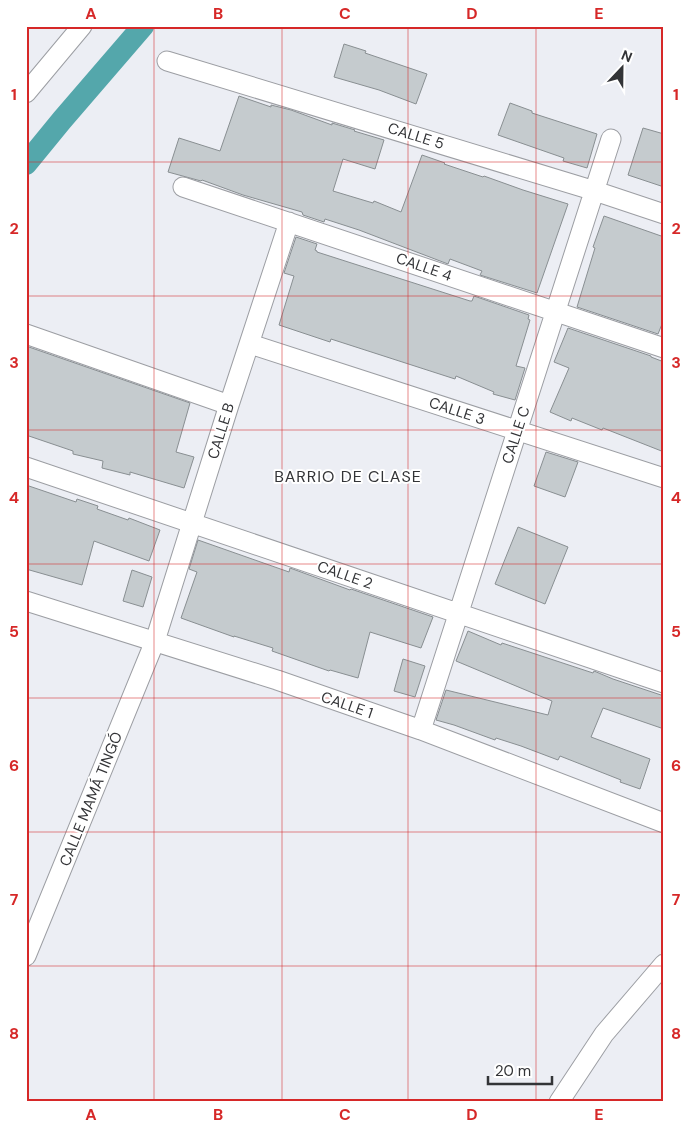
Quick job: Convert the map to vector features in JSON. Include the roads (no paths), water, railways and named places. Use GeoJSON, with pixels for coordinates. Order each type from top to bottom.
{"type":"FeatureCollection","features":[{"type":"Feature","properties":{"kind":"street"},"geometry":{"type":"LineString","coordinates":[[26,93],[82,26]]}},
{"type":"Feature","properties":{"kind":"street","name":"CALLE 5"},"geometry":{"type":"LineString","coordinates":[[166,61],[595,191],[664,214]]}},
{"type":"Feature","properties":{"kind":"street","name":"CALLE C"},"geometry":{"type":"LineString","coordinates":[[420,730],[611,139]]}},
{"type":"Feature","properties":{"kind":"street","name":"CALLE 4"},"geometry":{"type":"LineString","coordinates":[[183,187],[664,348]]}},
{"type":"Feature","properties":{"kind":"street","name":"CALLE B"},"geometry":{"type":"LineString","coordinates":[[155,641],[289,222]]}},
{"type":"Feature","properties":{"kind":"street"},"geometry":{"type":"LineString","coordinates":[[26,334],[229,405]]}},
{"type":"Feature","properties":{"kind":"street","name":"CALLE 3"},"geometry":{"type":"LineString","coordinates":[[250,344],[664,478]]}},
{"type":"Feature","properties":{"kind":"street","name":"CALLE 2"},"geometry":{"type":"LineString","coordinates":[[26,467],[664,683]]}},
{"type":"Feature","properties":{"kind":"street","name":"CALLE 1"},"geometry":{"type":"LineString","coordinates":[[26,601],[277,680],[662,818]]}},
{"type":"Feature","properties":{"kind":"street","name":"CALLE MAMÁ TINGÓ"},"geometry":{"type":"LineString","coordinates":[[26,956],[155,641]]}},
{"type":"Feature","properties":{"kind":"street"},"geometry":{"type":"LineString","coordinates":[[559,1102],[604,1034],[664,964]]}},
{"type":"Feature","properties":{"kind":"waterway"},"geometry":{"type":"LineString","coordinates":[[26,164],[143,26]]}},
{"type":"Feature","properties":{"kind":"district","name":"BARRIO DE CLASE"},"geometry":{"type":"Point","coordinates":[348,476]}}]}
